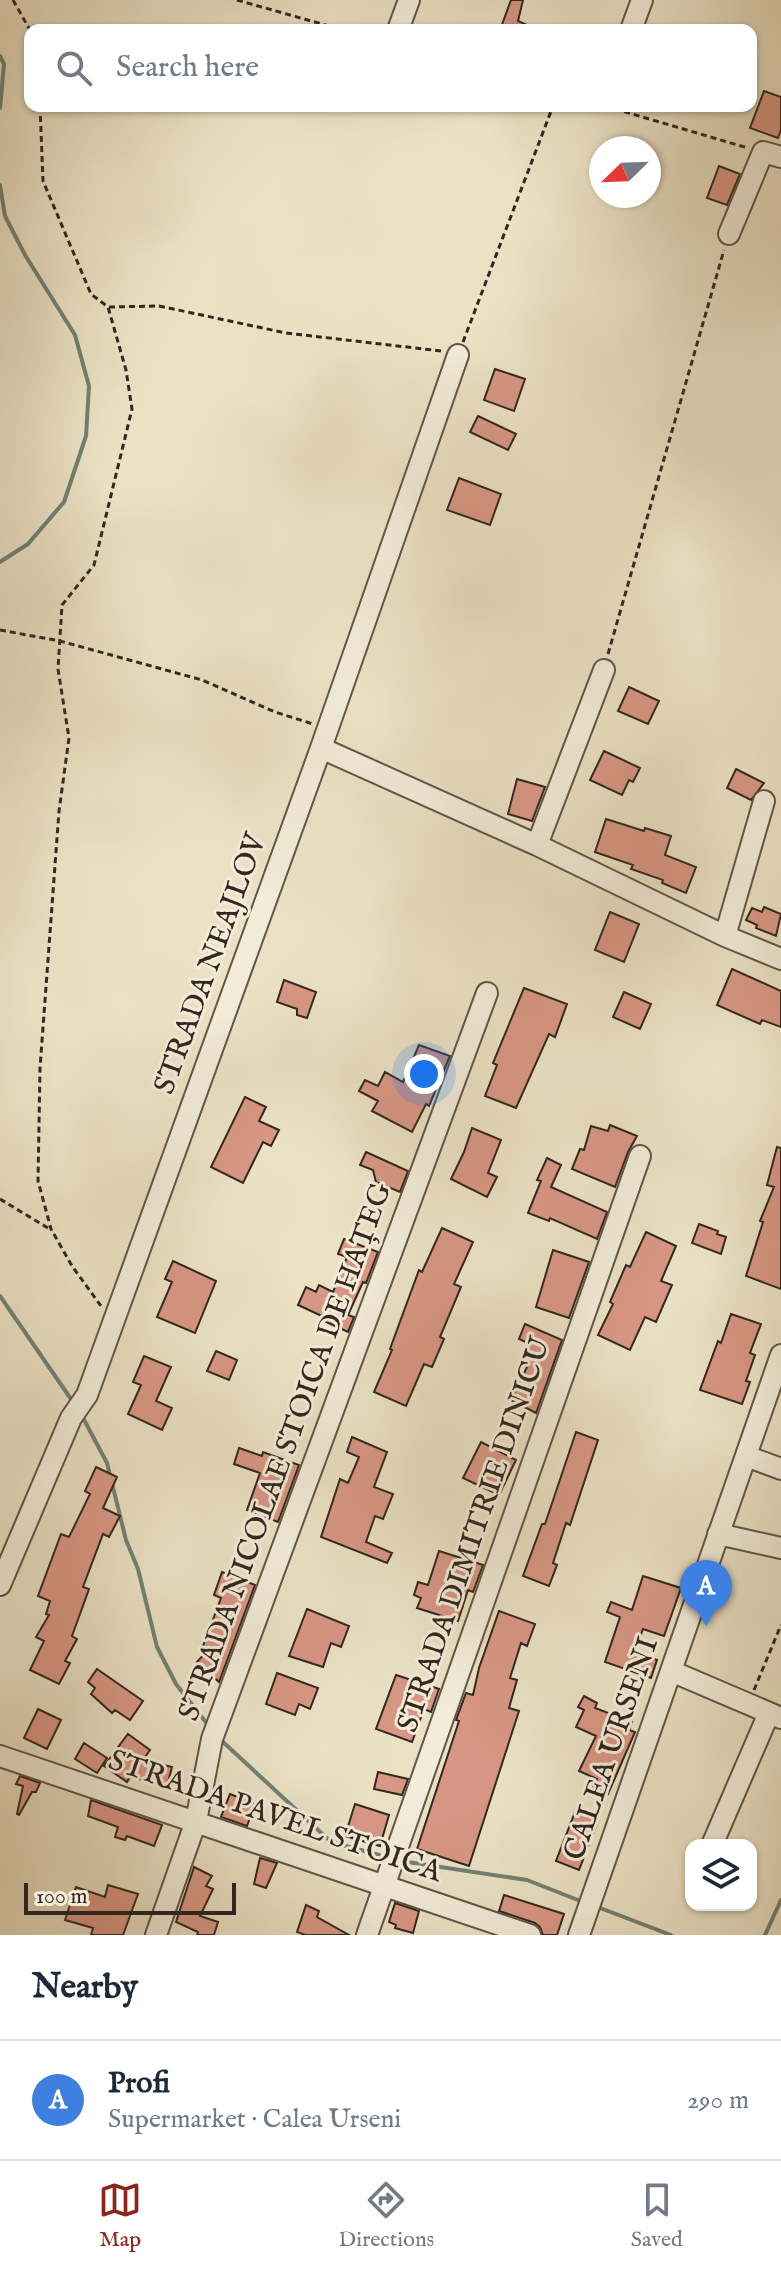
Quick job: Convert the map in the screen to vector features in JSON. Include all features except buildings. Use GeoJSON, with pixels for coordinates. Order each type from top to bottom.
{"type":"FeatureCollection","features":[{"type":"Feature","properties":{"kind":"street"},"geometry":{"type":"LineString","coordinates":[[400,24],[409,0]]}},
{"type":"Feature","properties":{"kind":"street"},"geometry":{"type":"LineString","coordinates":[[633,24],[642,0]]}},
{"type":"Feature","properties":{"kind":"street"},"geometry":{"type":"LineString","coordinates":[[729,234],[772,155]]}},
{"type":"Feature","properties":{"kind":"street","name":"STRADA NEAJLOV"},"geometry":{"type":"LineString","coordinates":[[0,1585],[71,1418],[87,1395],[325,739],[458,355]]}},
{"type":"Feature","properties":{"kind":"street"},"geometry":{"type":"LineString","coordinates":[[537,845],[604,670]]}},
{"type":"Feature","properties":{"kind":"street"},"geometry":{"type":"LineString","coordinates":[[325,739],[725,936],[781,959]]}},
{"type":"Feature","properties":{"kind":"street"},"geometry":{"type":"LineString","coordinates":[[725,936],[764,801]]}},
{"type":"Feature","properties":{"kind":"street","name":"STRADA NICOLAE STOICA DE HAȚEG"},"geometry":{"type":"LineString","coordinates":[[156,1935],[196,1821],[212,1739],[487,993]]}},
{"type":"Feature","properties":{"kind":"street","name":"STRADA DIMITRIE DINICU"},"geometry":{"type":"LineString","coordinates":[[367,1935],[640,1156]]}},
{"type":"Feature","properties":{"kind":"street","name":"CALEA URSENI"},"geometry":{"type":"LineString","coordinates":[[581,1928],[781,1355]]}},
{"type":"Feature","properties":{"kind":"street"},"geometry":{"type":"LineString","coordinates":[[746,1456],[781,1469]]}},
{"type":"Feature","properties":{"kind":"street"},"geometry":{"type":"LineString","coordinates":[[718,1534],[781,1548]]}},
{"type":"Feature","properties":{"kind":"street"},"geometry":{"type":"LineString","coordinates":[[671,1671],[775,1716],[715,1839]]}},
{"type":"Feature","properties":{"kind":"street","name":"STRADA PAVEL STOICA"},"geometry":{"type":"LineString","coordinates":[[0,1757],[530,1935]]}},
{"type":"Feature","properties":{"kind":"path"},"geometry":{"type":"LineString","coordinates":[[13,0],[27,24]]}},
{"type":"Feature","properties":{"kind":"path"},"geometry":{"type":"LineString","coordinates":[[237,0],[322,24]]}},
{"type":"Feature","properties":{"kind":"path"},"geometry":{"type":"LineString","coordinates":[[40,112],[43,181],[91,294],[108,307],[126,370],[132,409],[94,565],[62,605],[58,669],[69,738],[59,811],[41,1053],[38,1167],[38,1181],[51,1229],[72,1266],[113,1322]]}},
{"type":"Feature","properties":{"kind":"path"},"geometry":{"type":"LineString","coordinates":[[108,307],[159,306],[286,333],[431,348],[458,355],[551,112]]}},
{"type":"Feature","properties":{"kind":"path"},"geometry":{"type":"LineString","coordinates":[[625,112],[772,155]]}},
{"type":"Feature","properties":{"kind":"path"},"geometry":{"type":"LineString","coordinates":[[604,670],[729,234]]}},
{"type":"Feature","properties":{"kind":"path"},"geometry":{"type":"LineString","coordinates":[[0,630],[60,641],[202,680],[275,712],[325,739]]}},
{"type":"Feature","properties":{"kind":"path"},"geometry":{"type":"LineString","coordinates":[[0,1199],[51,1229]]}},
{"type":"Feature","properties":{"kind":"path"},"geometry":{"type":"LineString","coordinates":[[748,1704],[781,1625]]}},
{"type":"Feature","properties":{"kind":"waterway"},"geometry":{"type":"LineString","coordinates":[[0,56],[4,64],[0,108]]}},
{"type":"Feature","properties":{"kind":"waterway"},"geometry":{"type":"LineString","coordinates":[[0,185],[5,216],[25,255],[75,335],[89,386],[86,436],[64,502],[28,544],[0,562]]}},
{"type":"Feature","properties":{"kind":"waterway"},"geometry":{"type":"LineString","coordinates":[[0,1296],[73,1402]]}},
{"type":"Feature","properties":{"kind":"waterway"},"geometry":{"type":"LineString","coordinates":[[82,1416],[107,1463],[157,1647],[176,1684],[208,1725]]}},
{"type":"Feature","properties":{"kind":"waterway"},"geometry":{"type":"LineString","coordinates":[[222,1741],[331,1842],[379,1855]]}},
{"type":"Feature","properties":{"kind":"waterway"},"geometry":{"type":"LineString","coordinates":[[401,1861],[527,1880],[583,1902]]}},
{"type":"Feature","properties":{"kind":"waterway"},"geometry":{"type":"LineString","coordinates":[[765,1935],[781,1900]]}},
{"type":"Feature","properties":{"kind":"waterway"},"geometry":{"type":"LineString","coordinates":[[595,1906],[671,1935]]}},
{"type":"Feature","properties":{"kind":"place","name":"Profi"},"geometry":{"type":"Point","coordinates":[706,1626]}}]}
